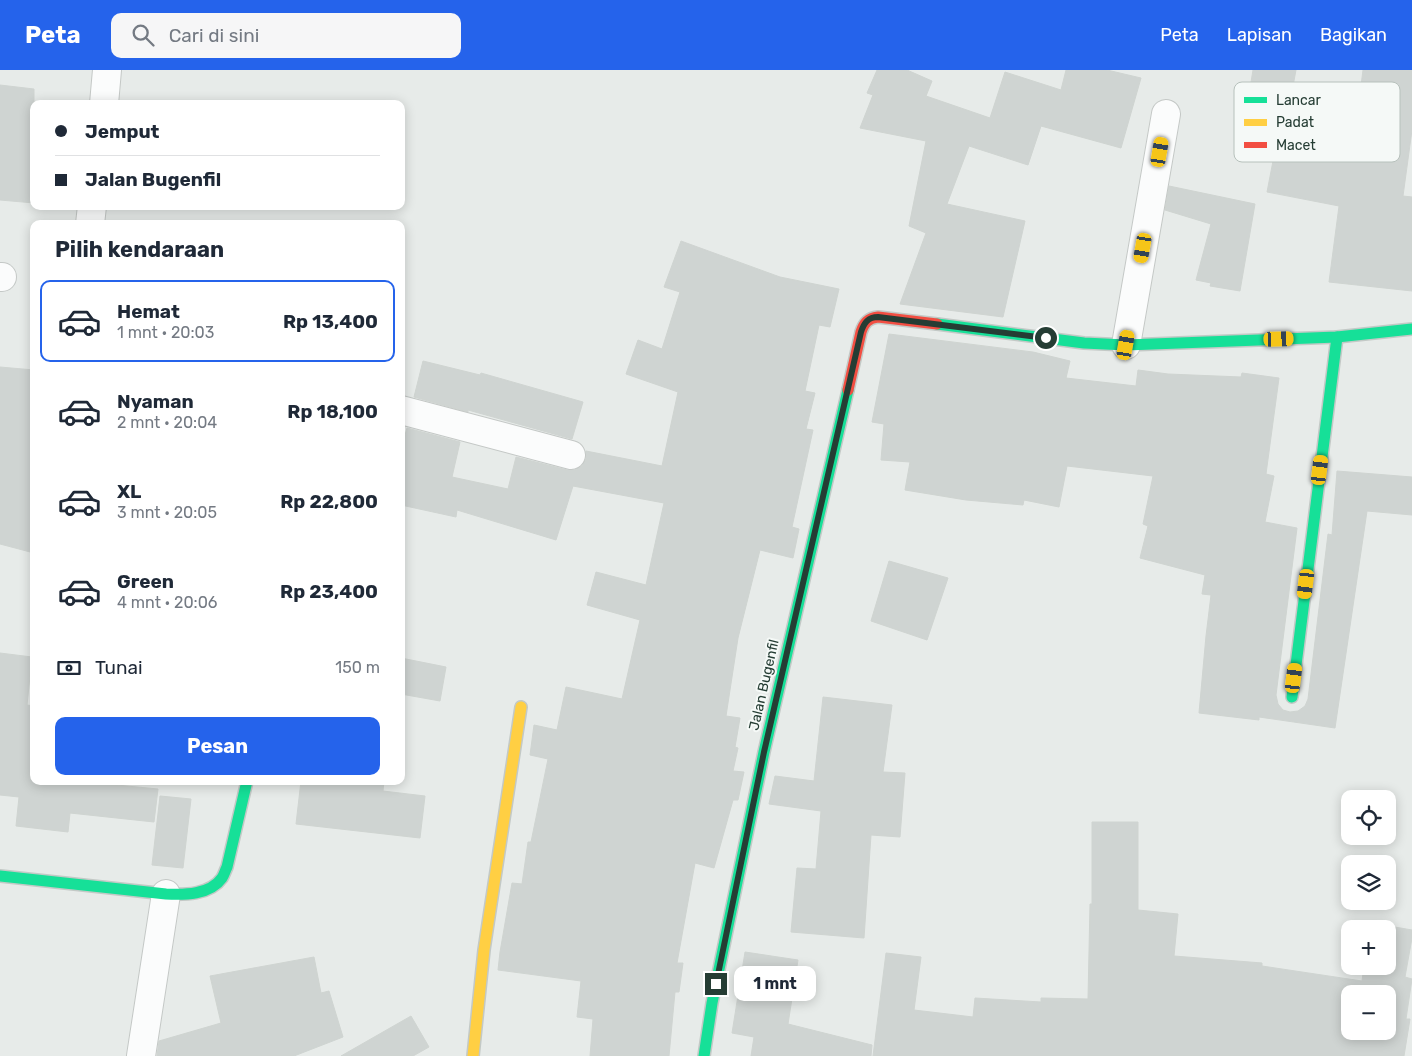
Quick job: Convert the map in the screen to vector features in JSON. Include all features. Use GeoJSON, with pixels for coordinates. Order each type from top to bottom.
{"type":"FeatureCollection","features":[{"type":"Feature","properties":{"kind":"street"},"geometry":{"type":"LineString","coordinates":[[104,100],[107,70]]}},
{"type":"Feature","properties":{"kind":"street"},"geometry":{"type":"LineString","coordinates":[[1166,114],[1126,345],[1337,337],[1412,329]]}},
{"type":"Feature","properties":{"kind":"street","name":"Jalan Bugenfil"},"geometry":{"type":"LineString","coordinates":[[704,1056],[712,1003],[764,752],[864,323],[878,317],[1084,343],[1126,345]]}},
{"type":"Feature","properties":{"kind":"street"},"geometry":{"type":"LineString","coordinates":[[1292,697],[1337,337]]}},
{"type":"Feature","properties":{"kind":"street"},"geometry":{"type":"LineString","coordinates":[[405,411],[571,455]]}},
{"type":"Feature","properties":{"kind":"street"},"geometry":{"type":"LineString","coordinates":[[473,1056],[484,950],[521,707]]}},
{"type":"Feature","properties":{"kind":"street"},"geometry":{"type":"LineString","coordinates":[[0,876],[166,894],[181,894],[212,887],[222,878],[227,867],[246,785]]}},
{"type":"Feature","properties":{"kind":"street"},"geometry":{"type":"LineString","coordinates":[[141,1056],[166,894]]}},
{"type":"Feature","properties":{"kind":"building"},"geometry":{"type":"Polygon","coordinates":[[[877,70],[907,70],[932,81],[926,96],[990,118],[1005,72],[1061,90],[1066,70],[1107,70],[1141,78],[1121,148],[1041,126],[1028,165],[969,146],[947,204],[1025,221],[1003,317],[900,304],[926,233],[909,226],[926,141],[860,128],[873,95],[867,93],[877,70]]]}},
{"type":"Feature","properties":{"kind":"building"},"geometry":{"type":"Polygon","coordinates":[[[1253,70],[1296,70],[1294,82],[1251,82],[1253,70]]]}},
{"type":"Feature","properties":{"kind":"building"},"geometry":{"type":"Polygon","coordinates":[[[1363,70],[1412,70],[1412,130],[1403,196],[1412,197],[1412,291],[1329,282],[1339,206],[1267,192],[1273,162],[1400,162],[1400,82],[1361,82],[1363,70]]]}},
{"type":"Feature","properties":{"kind":"building"},"geometry":{"type":"Polygon","coordinates":[[[0,85],[34,89],[34,100],[30,100],[30,203],[0,200],[0,85]]]}},
{"type":"Feature","properties":{"kind":"building"},"geometry":{"type":"Polygon","coordinates":[[[1169,186],[1255,204],[1240,291],[1210,286],[1211,283],[1196,280],[1211,224],[1165,210],[1169,186]]]}},
{"type":"Feature","properties":{"kind":"building"},"geometry":{"type":"Polygon","coordinates":[[[681,241],[780,277],[839,289],[830,327],[819,325],[805,391],[815,393],[806,429],[813,430],[792,527],[799,529],[793,558],[760,550],[738,638],[726,716],[740,718],[735,747],[738,748],[733,771],[744,772],[738,800],[733,800],[714,868],[695,863],[677,963],[683,963],[679,992],[675,992],[669,1056],[590,1056],[593,1019],[577,1017],[581,981],[498,970],[500,952],[512,883],[522,884],[528,842],[531,842],[548,759],[530,755],[534,725],[557,730],[566,687],[622,699],[640,620],[587,605],[596,572],[646,585],[664,503],[573,486],[556,540],[457,510],[456,517],[405,506],[405,435],[407,428],[460,442],[452,477],[508,489],[516,457],[567,470],[575,470],[582,466],[586,459],[586,451],[662,466],[678,392],[626,374],[638,340],[662,349],[680,292],[664,287],[681,241]]]}},
{"type":"Feature","properties":{"kind":"building"},"geometry":{"type":"Polygon","coordinates":[[[889,334],[1033,352],[1070,361],[1066,378],[1136,386],[1138,370],[1168,374],[1241,377],[1242,373],[1279,378],[1266,474],[1274,476],[1265,522],[1297,528],[1276,695],[1278,704],[1283,710],[1290,712],[1298,711],[1305,706],[1308,699],[1328,534],[1332,535],[1337,471],[1412,477],[1412,515],[1367,511],[1335,728],[1259,717],[1259,720],[1199,713],[1211,595],[1202,594],[1205,575],[1140,558],[1148,526],[1143,524],[1153,476],[1067,466],[1059,507],[1024,500],[1023,505],[966,500],[905,490],[910,462],[881,460],[884,424],[872,422],[889,334]]]}},
{"type":"Feature","properties":{"kind":"building"},"geometry":{"type":"Polygon","coordinates":[[[423,361],[480,375],[481,373],[583,402],[572,439],[414,397],[423,361]]]}},
{"type":"Feature","properties":{"kind":"building"},"geometry":{"type":"Polygon","coordinates":[[[0,367],[30,370],[30,552],[0,544],[0,367]]]}},
{"type":"Feature","properties":{"kind":"building"},"geometry":{"type":"Polygon","coordinates":[[[889,561],[948,578],[927,640],[871,621],[889,561]]]}},
{"type":"Feature","properties":{"kind":"building"},"geometry":{"type":"Polygon","coordinates":[[[0,653],[30,657],[27,705],[30,705],[30,785],[116,785],[158,789],[154,822],[70,813],[68,832],[16,826],[19,797],[0,795],[0,653]]]}},
{"type":"Feature","properties":{"kind":"building"},"geometry":{"type":"Polygon","coordinates":[[[405,659],[446,667],[440,701],[405,695],[405,659]]]}},
{"type":"Feature","properties":{"kind":"building"},"geometry":{"type":"Polygon","coordinates":[[[823,697],[892,705],[883,772],[905,773],[900,837],[871,835],[864,938],[791,932],[797,868],[816,869],[821,811],[769,804],[775,776],[814,781],[823,697]]]}},
{"type":"Feature","properties":{"kind":"building"},"geometry":{"type":"Polygon","coordinates":[[[301,785],[384,785],[383,791],[425,796],[420,838],[296,824],[301,785]]]}},
{"type":"Feature","properties":{"kind":"building"},"geometry":{"type":"Polygon","coordinates":[[[160,796],[191,799],[183,868],[152,865],[160,796]]]}},
{"type":"Feature","properties":{"kind":"building"},"geometry":{"type":"Polygon","coordinates":[[[1092,822],[1138,822],[1138,910],[1178,914],[1174,956],[1262,963],[1262,966],[1362,981],[1363,975],[1396,975],[1396,927],[1412,930],[1405,977],[1412,979],[1406,1019],[1410,1019],[1404,1056],[873,1056],[886,953],[921,957],[914,1010],[973,1017],[975,998],[1041,1002],[1041,998],[1088,999],[1090,904],[1092,904],[1092,822]]]}},
{"type":"Feature","properties":{"kind":"building"},"geometry":{"type":"Polygon","coordinates":[[[745,952],[798,960],[788,1024],[872,1045],[871,1056],[751,1056],[754,1037],[732,1033],[745,952]]]}},
{"type":"Feature","properties":{"kind":"building"},"geometry":{"type":"Polygon","coordinates":[[[314,957],[321,993],[329,991],[343,1037],[294,1056],[157,1056],[159,1041],[221,1023],[210,976],[314,957]]]}},
{"type":"Feature","properties":{"kind":"building"},"geometry":{"type":"Polygon","coordinates":[[[411,1016],[429,1047],[413,1056],[341,1056],[411,1016]]]}},
{"type":"Feature","properties":{"kind":"traffic: fast"},"geometry":{"type":"LineString","coordinates":[[937,324],[1084,343],[1126,345],[1337,337],[1412,329]]}},
{"type":"Feature","properties":{"kind":"traffic: fast"},"geometry":{"type":"LineString","coordinates":[[1292,697],[1337,337]]}},
{"type":"Feature","properties":{"kind":"traffic: fast"},"geometry":{"type":"LineString","coordinates":[[704,1056],[712,1003],[764,752],[848,390]]}},
{"type":"Feature","properties":{"kind":"traffic: fast"},"geometry":{"type":"LineString","coordinates":[[0,876],[166,894],[188,894],[204,891],[217,884],[227,867],[246,785]]}},
{"type":"Feature","properties":{"kind":"traffic: slow"},"geometry":{"type":"LineString","coordinates":[[473,1056],[484,950],[521,707]]}},
{"type":"Feature","properties":{"kind":"traffic: jam"},"geometry":{"type":"LineString","coordinates":[[848,390],[861,332],[869,320],[878,317],[937,324]]}},
{"type":"Feature","properties":{"kind":"route"},"geometry":{"type":"LineString","coordinates":[[716,984],[764,752],[864,323],[878,317],[1046,338]]}}]}
